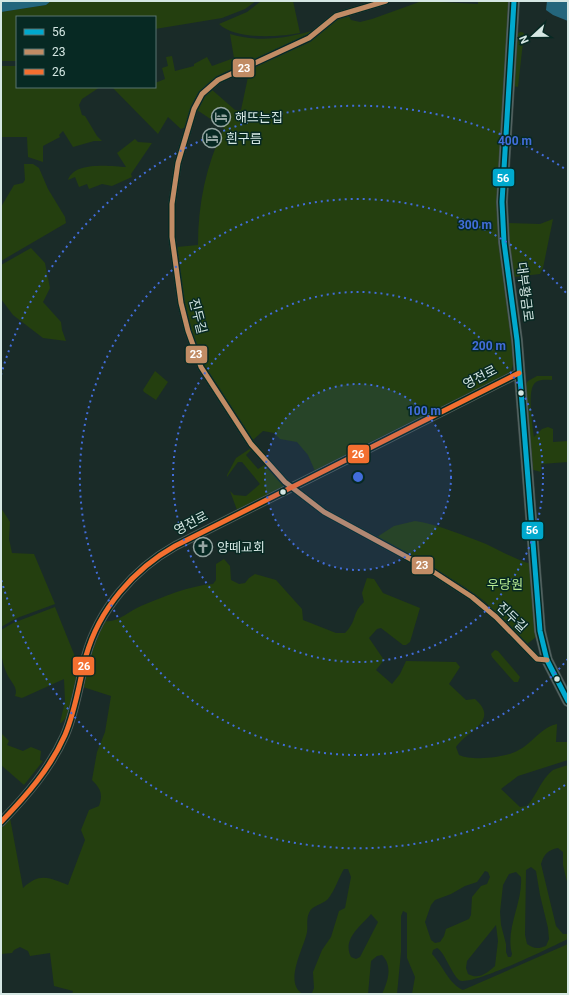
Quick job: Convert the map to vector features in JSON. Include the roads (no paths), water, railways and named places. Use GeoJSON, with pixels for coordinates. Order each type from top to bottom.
{"type":"FeatureCollection","features":[{"type":"Feature","properties":{"kind":"main road","name":"대부황금로"},"geometry":{"type":"LineString","coordinates":[[514,1],[502,202],[504,235],[519,373],[540,631],[547,660],[568,701]]}},
{"type":"Feature","properties":{"kind":"street","name":"진두길"},"geometry":{"type":"LineString","coordinates":[[386,1],[336,16],[309,38],[227,75],[211,84],[202,94],[194,109],[175,176],[171,215],[172,237],[181,304],[195,354],[208,378],[251,444],[291,487],[324,512],[423,566],[458,587],[496,617],[537,659],[547,660]]}},
{"type":"Feature","properties":{"kind":"street","name":"영전로"},"geometry":{"type":"LineString","coordinates":[[1,822],[35,784],[60,746],[73,714],[90,643],[107,610],[123,588],[148,564],[165,552],[291,487],[519,373]]}},
{"type":"Feature","properties":{"kind":"water"},"geometry":{"type":"Polygon","coordinates":[[[1,1],[51,1],[46,5],[1,12],[1,1]]]}},
{"type":"Feature","properties":{"kind":"water"},"geometry":{"type":"Polygon","coordinates":[[[547,1],[568,1],[568,21],[553,15],[546,10],[547,1]]]}},
{"type":"Feature","properties":{"kind":"place","name":"해뜨는집"},"geometry":{"type":"Point","coordinates":[221,117]}},
{"type":"Feature","properties":{"kind":"place","name":"흰구름"},"geometry":{"type":"Point","coordinates":[212,138]}},
{"type":"Feature","properties":{"kind":"place","name":"양떼교회"},"geometry":{"type":"Point","coordinates":[203,547]}},
{"type":"Feature","properties":{"kind":"park label","name":"우당원"},"geometry":{"type":"Point","coordinates":[505,584]}}]}
